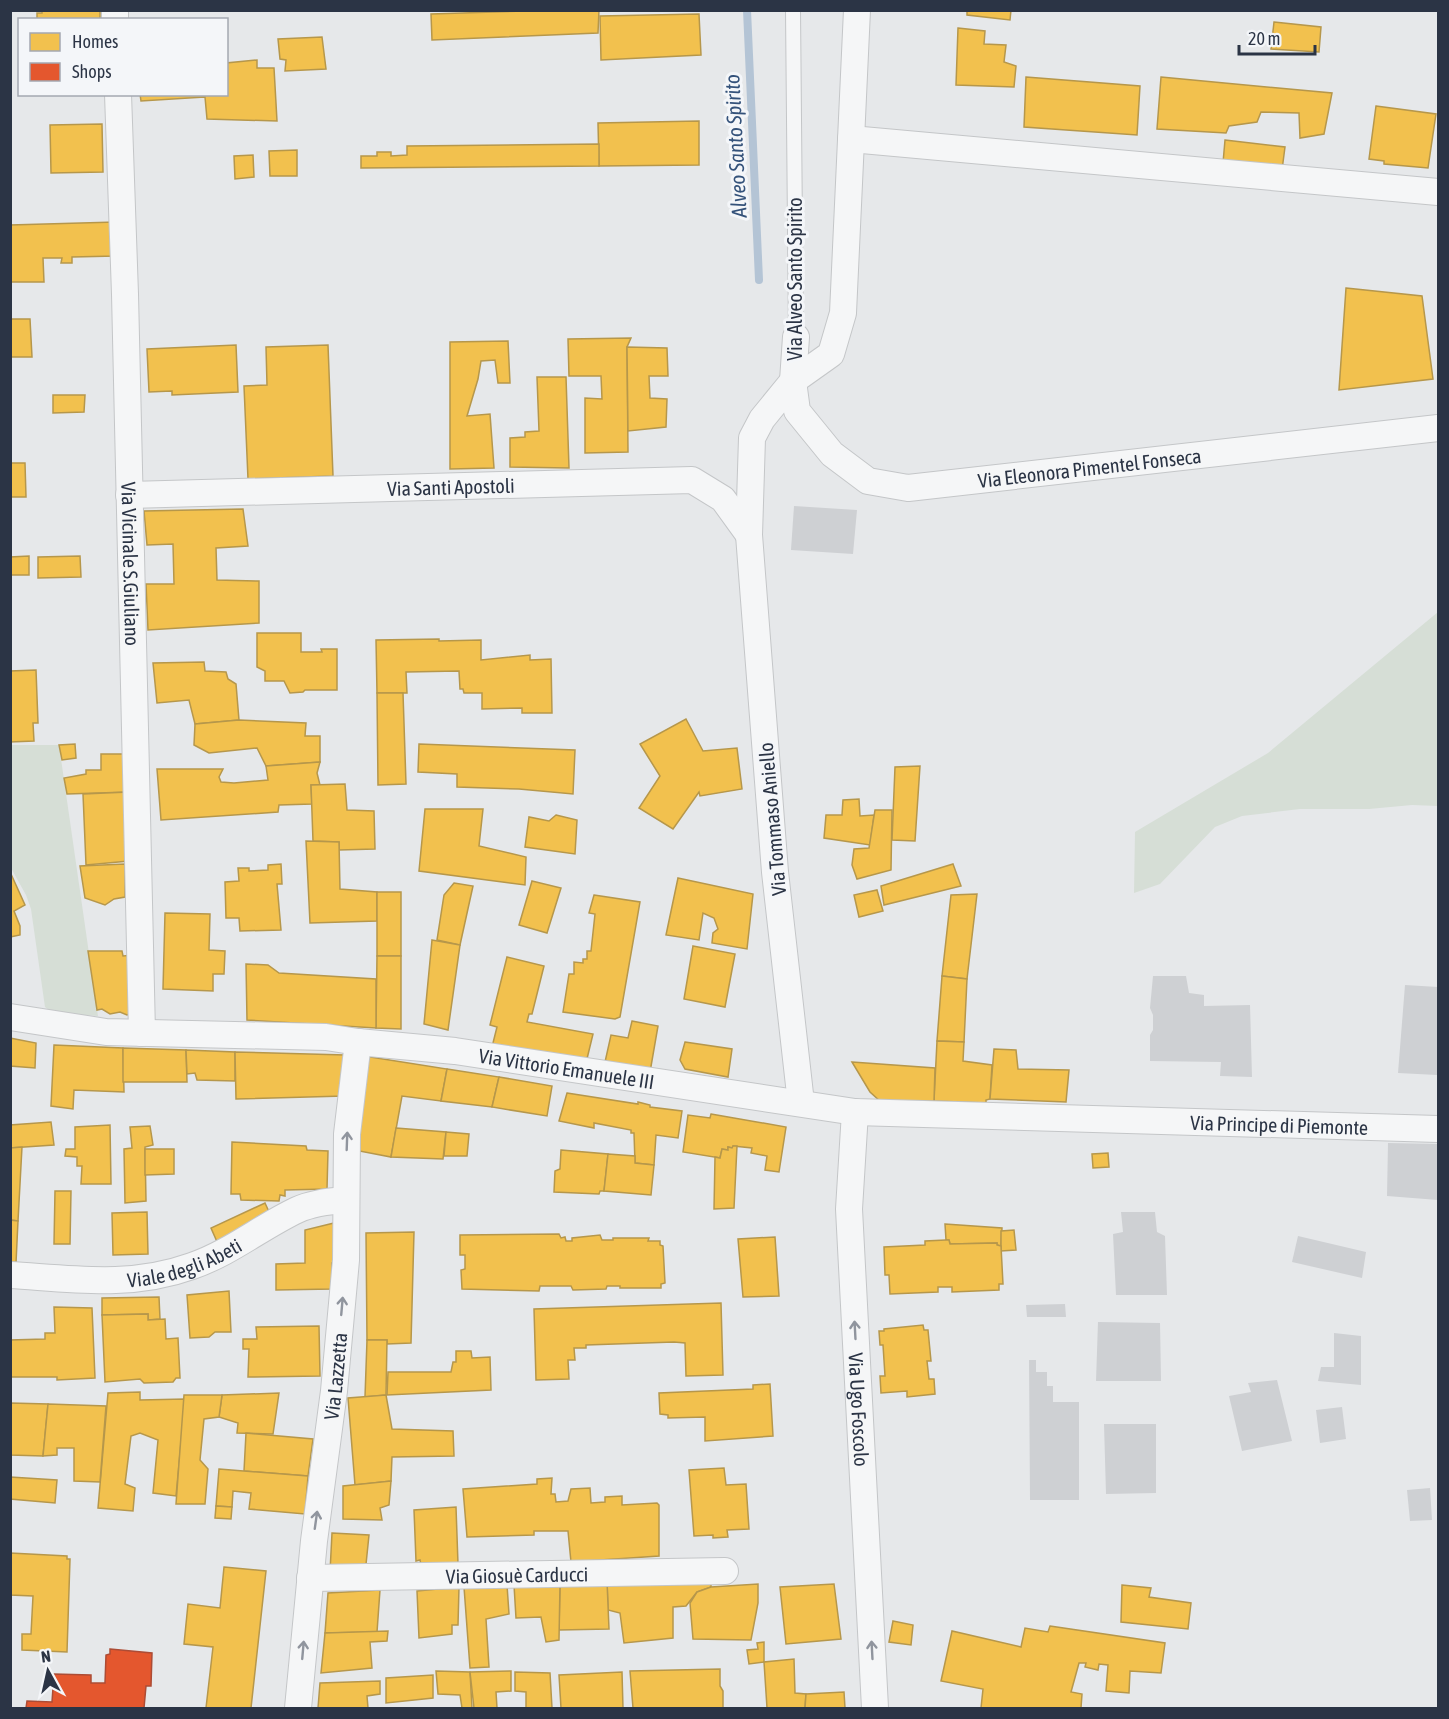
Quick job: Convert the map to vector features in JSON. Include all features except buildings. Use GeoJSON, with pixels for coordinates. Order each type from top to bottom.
{"type":"FeatureCollection","features":[{"type":"Feature","properties":{"kind":"street"},"geometry":{"type":"LineString","coordinates":[[793,381],[831,354],[843,313],[857,10]]}},
{"type":"Feature","properties":{"kind":"street","name":"Via Vicinale S.Giuliano"},"geometry":{"type":"LineString","coordinates":[[118,96],[142,1033]]}},
{"type":"Feature","properties":{"kind":"street"},"geometry":{"type":"LineString","coordinates":[[851,139],[1438,192]]}},
{"type":"Feature","properties":{"kind":"street","name":"Via Alveo Santo Spirito"},"geometry":{"type":"LineString","coordinates":[[750,535],[752,438],[762,419],[793,381],[796,337]]}},
{"type":"Feature","properties":{"kind":"street","name":"Via Eleonora Pimentel Fonseca"},"geometry":{"type":"LineString","coordinates":[[793,381],[797,411],[832,454],[868,481],[908,488],[1438,428]]}},
{"type":"Feature","properties":{"kind":"street","name":"Via Santi Apostoli"},"geometry":{"type":"LineString","coordinates":[[129,495],[692,480],[723,499],[750,535]]}},
{"type":"Feature","properties":{"kind":"street","name":"Via Tommaso Aniello"},"geometry":{"type":"LineString","coordinates":[[750,535],[775,872],[801,1103]]}},
{"type":"Feature","properties":{"kind":"street","name":"Via Vittorio Emanuele III"},"geometry":{"type":"LineString","coordinates":[[10,1017],[106,1032],[326,1037],[454,1051],[855,1112],[1121,1120]]}},
{"type":"Feature","properties":{"kind":"street","name":"Via Lazzetta"},"geometry":{"type":"LineString","coordinates":[[298,1708],[310,1578],[338,1355],[346,1260],[347,1134],[358,1042]]}},
{"type":"Feature","properties":{"kind":"street","name":"Via Ugo Foscolo"},"geometry":{"type":"LineString","coordinates":[[855,1112],[849,1209],[875,1708]]}},
{"type":"Feature","properties":{"kind":"street","name":"Via Principe di Piemonte"},"geometry":{"type":"LineString","coordinates":[[1121,1120],[1438,1129]]}},
{"type":"Feature","properties":{"kind":"street","name":"Viale degli Abeti"},"geometry":{"type":"LineString","coordinates":[[10,1275],[114,1281],[151,1278],[193,1266],[232,1249],[298,1209],[324,1202],[346,1200]]}},
{"type":"Feature","properties":{"kind":"street","name":"Via Giosuè Carducci"},"geometry":{"type":"LineString","coordinates":[[310,1578],[725,1571]]}},
{"type":"Feature","properties":{"kind":"lane","name":"Via Alveo Santo Spirito"},"geometry":{"type":"LineString","coordinates":[[793,10],[796,337]]}},
{"type":"Feature","properties":{"kind":"shaded area"},"geometry":{"type":"Polygon","coordinates":[[[1438,612],[1438,806],[1300,809],[1242,816],[1215,827],[1160,884],[1134,893],[1135,832],[1268,753],[1438,612]]]}},
{"type":"Feature","properties":{"kind":"shaded area"},"geometry":{"type":"Polygon","coordinates":[[[10,745],[59,745],[98,1016],[53,1013],[45,1007],[31,909],[11,868],[10,745]]]}},
{"type":"Feature","properties":{"kind":"waterway","name":"Alveo Santo Spirito"},"geometry":{"type":"LineString","coordinates":[[747,10],[759,280]]}}]}
